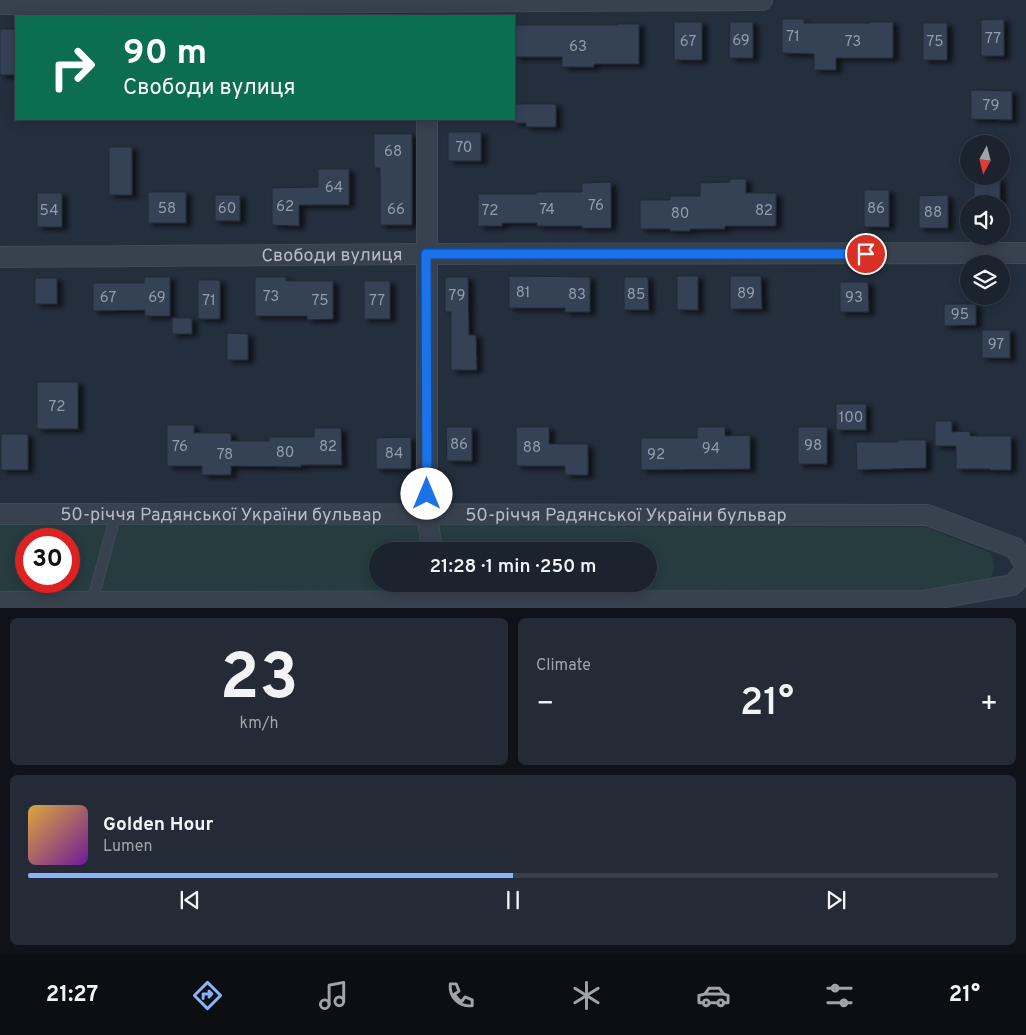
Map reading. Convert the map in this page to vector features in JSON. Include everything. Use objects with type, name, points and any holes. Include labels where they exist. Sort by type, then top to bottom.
[{"type":"street","points":[[0,4],[427,6],[762,0]]},
{"type":"street","points":[[427,120],[427,514],[431,542]]},
{"type":"street","name":"Свободи вулиця","points":[[0,257],[426,254],[1026,254]]},
{"type":"street","name":"50-річчя Радянської України бульвар","points":[[0,514],[927,515],[1015,548],[1026,566]]},
{"type":"street","points":[[0,602],[438,598],[924,601],[1012,585],[1026,570]]},
{"type":"lane","points":[[92,602],[116,514]]},
{"type":"green space","points":[[0,525],[925,527],[991,553],[995,568],[989,580],[923,596],[0,596]]},
{"type":"building","points":[[782,19],[804,19],[804,23],[893,22],[893,58],[836,58],[836,70],[814,70],[814,54],[782,53]]},
{"type":"building","points":[[1004,19],[1004,56],[981,56],[981,20]]},
{"type":"building","points":[[674,22],[702,22],[702,60],[674,60]]},
{"type":"building","points":[[730,22],[753,22],[753,58],[729,58]]},
{"type":"building","points":[[923,23],[947,23],[947,60],[923,60]]},
{"type":"building","points":[[639,24],[639,64],[594,64],[594,67],[562,67],[562,57],[515,57],[515,25]]},
{"type":"building","points":[[0,29],[15,29],[15,75],[0,75]]},
{"type":"building","points":[[971,90],[1012,91],[1012,120],[971,119]]},
{"type":"building","points":[[515,104],[556,104],[556,127],[526,127],[526,123],[514,123]]},
{"type":"building","points":[[448,132],[481,132],[481,161],[448,161]]},
{"type":"building","points":[[374,134],[412,134],[412,225],[380,225],[380,168],[374,168]]},
{"type":"building","points":[[109,147],[132,147],[132,195],[109,195]]},
{"type":"building","points":[[318,169],[349,169],[349,205],[299,205],[299,226],[272,225],[272,188],[318,187]]},
{"type":"building","points":[[730,179],[746,179],[746,193],[776,193],[776,226],[725,226],[725,229],[690,229],[690,231],[640,229],[640,200],[670,200],[670,196],[700,196],[700,183],[730,182]]},
{"type":"building","points":[[611,182],[611,228],[537,226],[537,223],[502,223],[502,226],[478,226],[478,194],[582,192],[582,183]]},
{"type":"building","points":[[974,185],[1000,185],[1000,195],[974,195]]},
{"type":"building","points":[[864,190],[889,190],[889,227],[864,227]]},
{"type":"building","points":[[148,192],[186,192],[186,223],[148,223]]},
{"type":"building","points":[[37,193],[62,193],[62,227],[37,227]]},
{"type":"building","points":[[215,195],[240,195],[240,221],[215,221]]},
{"type":"building","points":[[948,195],[948,228],[919,228],[919,196]]},
{"type":"building","points":[[509,276],[590,277],[590,312],[565,312],[565,308],[509,308]]},
{"type":"building","points":[[677,276],[698,276],[698,310],[677,310]]},
{"type":"building","points":[[730,276],[761,276],[762,309],[730,309]]},
{"type":"building","points":[[144,277],[170,277],[170,316],[145,316],[145,310],[93,311],[93,283],[144,283]]},
{"type":"building","points":[[255,277],[286,277],[286,281],[333,281],[333,319],[307,320],[307,316],[255,316]]},
{"type":"building","points":[[445,277],[468,277],[469,335],[476,335],[477,370],[451,370],[451,312],[445,312]]},
{"type":"building","points":[[624,277],[648,277],[649,310],[624,310]]},
{"type":"building","points":[[35,278],[57,278],[57,304],[35,304]]},
{"type":"building","points":[[198,280],[220,280],[220,319],[198,319]]},
{"type":"building","points":[[364,281],[390,281],[390,319],[364,319]]},
{"type":"building","points":[[840,282],[868,282],[869,312],[840,312]]},
{"type":"building","points":[[944,304],[976,305],[976,325],[944,326]]},
{"type":"building","points":[[172,318],[192,318],[192,334],[172,334]]},
{"type":"building","points":[[982,330],[1010,330],[1010,358],[982,358]]},
{"type":"building","points":[[227,333],[248,334],[248,360],[227,360]]},
{"type":"building","points":[[37,382],[78,382],[78,429],[37,429]]},
{"type":"building","points":[[836,404],[866,404],[866,430],[836,430]]},
{"type":"building","points":[[935,421],[952,421],[952,432],[970,431],[970,436],[1011,436],[1011,470],[956,469],[956,446],[935,446]]},
{"type":"building","points":[[167,425],[194,425],[194,433],[231,433],[231,441],[269,441],[269,437],[314,437],[314,428],[341,428],[342,465],[301,465],[301,467],[231,466],[231,475],[202,475],[202,466],[167,466]]},
{"type":"building","points":[[446,427],[472,427],[472,461],[447,461]]},
{"type":"building","points":[[516,427],[549,427],[549,444],[588,444],[588,475],[565,475],[565,466],[516,466]]},
{"type":"building","points":[[697,427],[725,427],[725,436],[750,435],[750,469],[641,470],[641,438],[697,438]]},
{"type":"building","points":[[798,427],[827,427],[827,464],[798,464]]},
{"type":"building","points":[[1,434],[28,434],[28,470],[1,470]]},
{"type":"building","points":[[411,437],[411,469],[376,469],[376,438]]},
{"type":"building","points":[[898,440],[926,440],[926,468],[857,470],[856,442],[898,442]]},
{"type":"route","points":[[427,494],[426,254],[866,254]]}]
